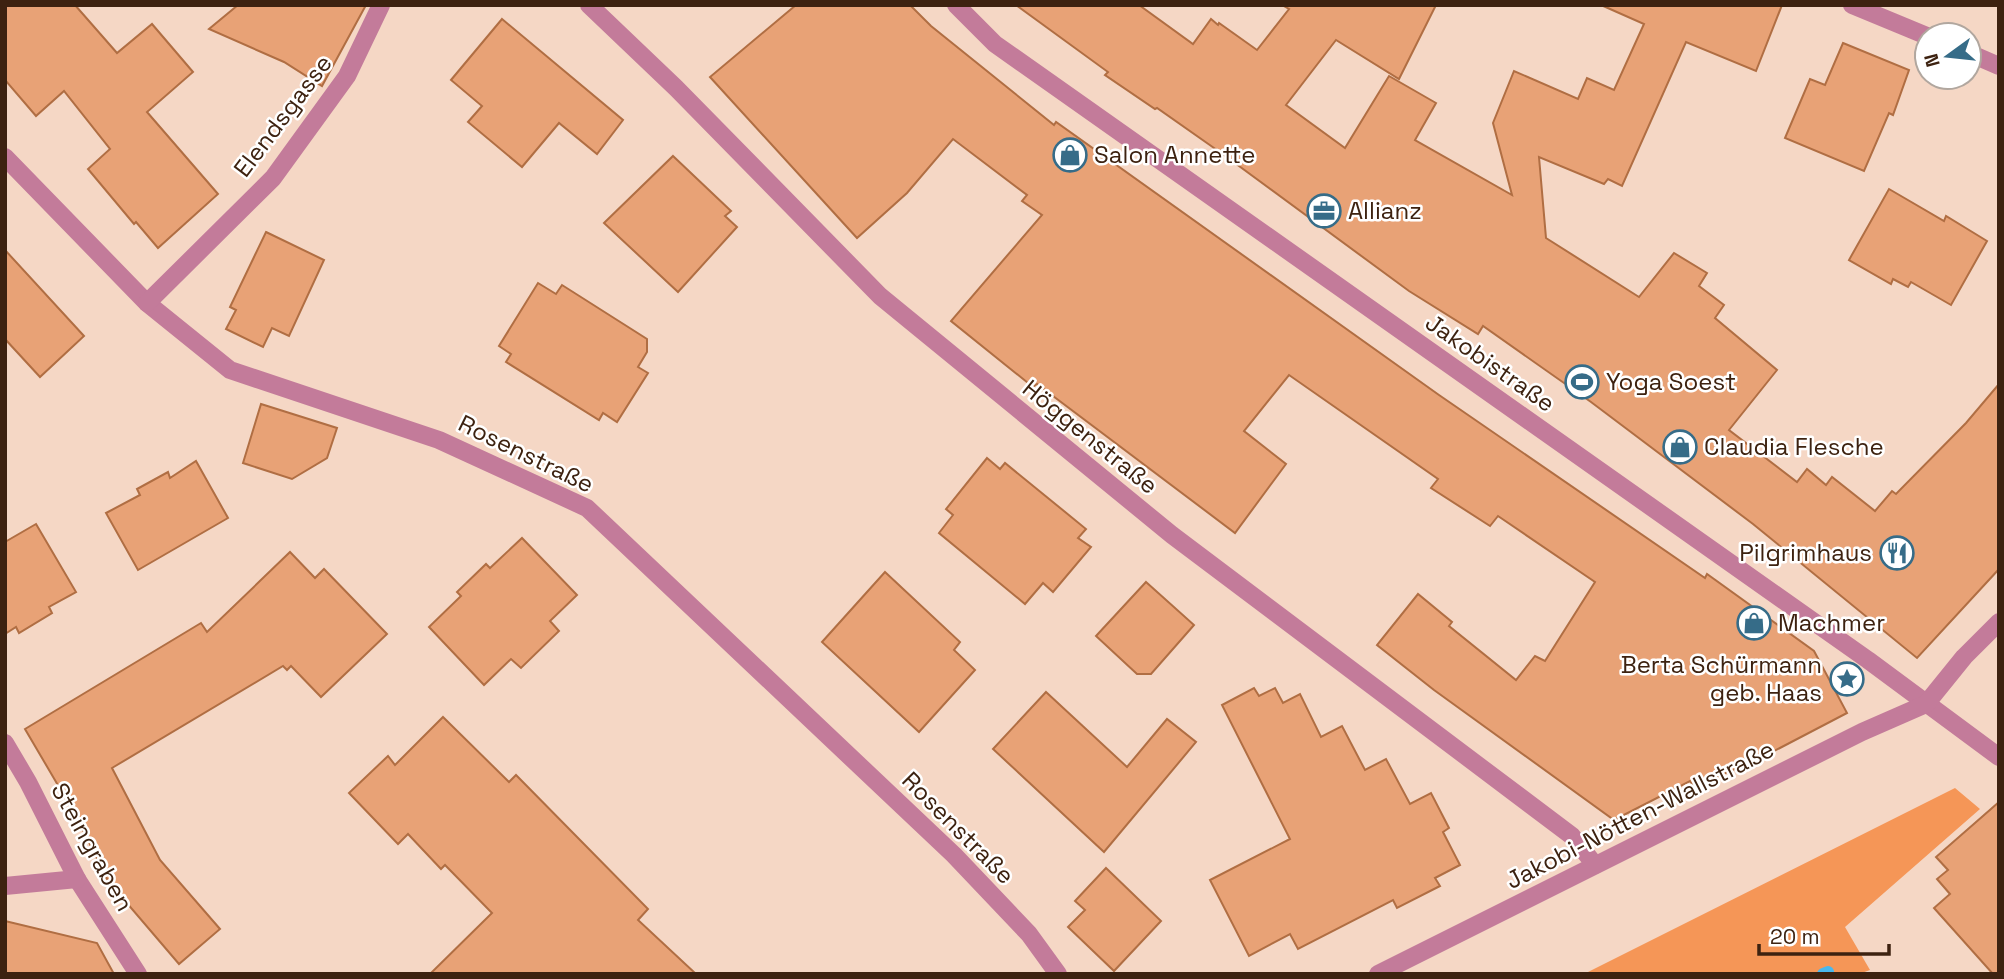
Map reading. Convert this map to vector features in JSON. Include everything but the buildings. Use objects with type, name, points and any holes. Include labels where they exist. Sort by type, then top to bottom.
[{"type":"street","name":"Elendsgasse","points":[[147,303],[273,178],[347,76],[381,5]]},
{"type":"street","name":"Höggenstraße","points":[[589,5],[686,98],[880,296],[1172,535],[1572,835],[1595,865]]},
{"type":"street","name":"Jakobistraße","points":[[956,5],[995,44],[1857,652],[1999,757]]},
{"type":"street","points":[[1852,5],[1913,30]]},
{"type":"street","name":"Rosenstraße","points":[[5,157],[147,303],[230,369],[439,440],[587,508],[954,855],[1029,934],[1058,974]]},
{"type":"street","points":[[1926,704],[1964,657],[1999,622]]},
{"type":"street","name":"Jakobi-Nötten-Wallstraße","points":[[1378,974],[1862,732],[1926,704]]},
{"type":"street","name":"Steingraben","points":[[5,743],[77,879],[138,974]]},
{"type":"street","points":[[5,886],[77,879]]},
{"type":"shaded area","points":[[1955,788],[1980,809],[1845,927],[1870,970],[1859,974],[1584,974]]},
{"type":"waterway","points":[[1823,974],[1828,972]]},
{"type":"place","name":"Salon Annette","points":[[1070,155]]},
{"type":"place","name":"Allianz","points":[[1324,211]]},
{"type":"place","name":"Yoga Soest","points":[[1582,382]]},
{"type":"place","name":"Claudia Flesche","points":[[1680,447]]},
{"type":"place","name":"Pilgrimhaus","points":[[1897,553]]},
{"type":"place","name":"Machmer","points":[[1754,623]]},
{"type":"place","name":"Berta Schürmann geb. Haas","points":[[1847,679]]}]
